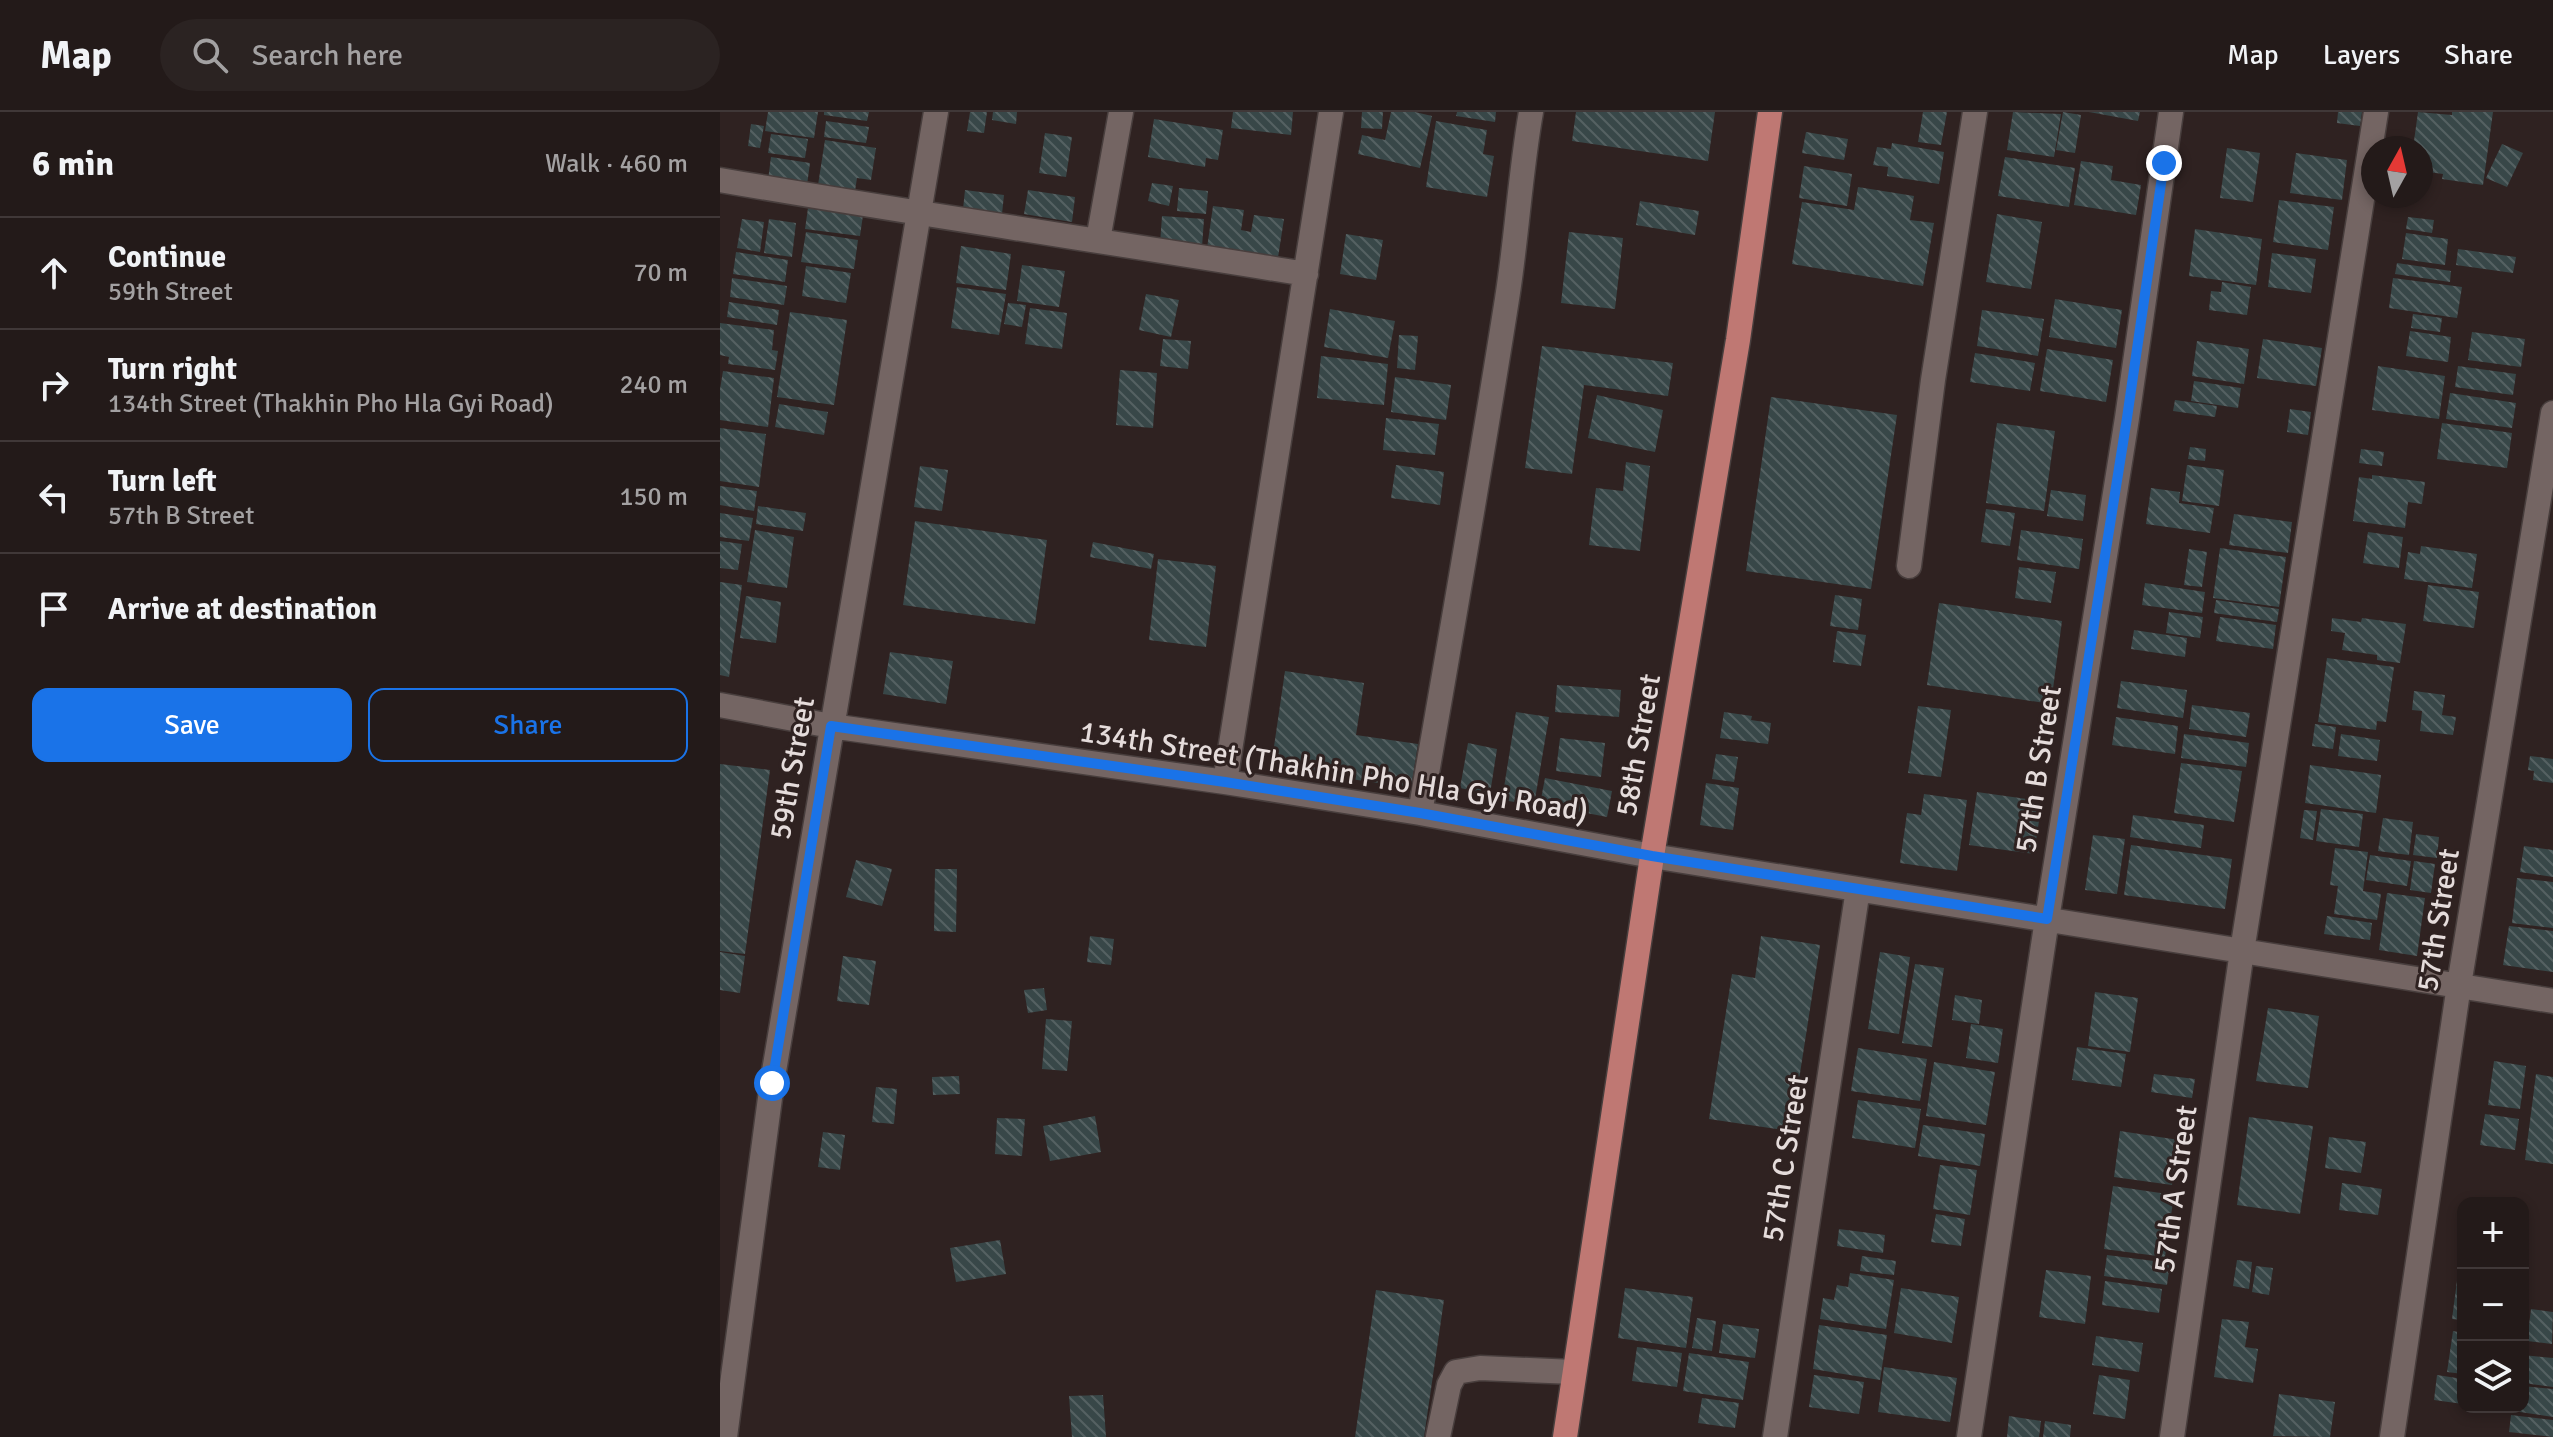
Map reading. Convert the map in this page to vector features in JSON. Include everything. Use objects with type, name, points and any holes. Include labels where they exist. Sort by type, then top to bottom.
[{"type":"main road","name":"58th Street","points":[[1565,1437],[1652,856],[1738,340],[1770,112]]},
{"type":"street","name":"59th Street","points":[[725,1437],[772,1083],[936,112]]},
{"type":"street","points":[[1098,240],[1121,112]]},
{"type":"street","points":[[1225,782],[1331,112]]},
{"type":"street","points":[[1420,813],[1489,412],[1531,112]]},
{"type":"street","points":[[1909,566],[1933,380],[1975,112]]},
{"type":"street","name":"57th B Street","points":[[1969,1437],[2127,418],[2171,112]]},
{"type":"street","name":"57th A Street","points":[[2172,1437],[2242,951],[2376,112]]},
{"type":"street","points":[[720,180],[920,215],[1306,274]]},
{"type":"street","name":"57th Street","points":[[2392,1437],[2459,985],[2553,413]]},
{"type":"street","name":"134th Street (Thakhin Pho Hla Gyi Road)","points":[[720,705],[831,726],[1420,813],[1652,856],[2553,1001]]},
{"type":"street","name":"57th C Street","points":[[1775,1437],[1858,889]]},
{"type":"street","points":[[1438,1437],[1449,1385],[1456,1372],[1480,1368],[1574,1372]]},
{"type":"building","points":[[768,112],[818,112],[814,138],[765,131]]},
{"type":"building","points":[[824,112],[869,112],[867,121],[824,115]]},
{"type":"building","points":[[970,112],[987,112],[984,133],[967,131]]},
{"type":"building","points":[[993,112],[1017,112],[1016,124],[992,120]]},
{"type":"building","points":[[1233,112],[1293,112],[1291,135],[1231,128]]},
{"type":"building","points":[[1362,112],[1383,112],[1382,129],[1361,128]]},
{"type":"building","points":[[1391,112],[1432,116],[1420,168],[1358,154],[1362,135],[1385,140]]},
{"type":"building","points":[[1457,112],[1496,112],[1495,122],[1456,116]]},
{"type":"building","points":[[1576,112],[1715,112],[1708,161],[1572,141]]},
{"type":"building","points":[[1923,112],[1947,112],[1941,145],[1918,142]]},
{"type":"building","points":[[2013,112],[2061,114],[2054,157],[2007,150]]},
{"type":"building","points":[[2063,112],[2081,115],[2075,153],[2056,150]]},
{"type":"building","points":[[2089,112],[2140,112],[2138,121]]},
{"type":"building","points":[[2338,112],[2362,112],[2360,126],[2337,123]]},
{"type":"building","points":[[2418,112],[2452,115],[2452,112],[2493,112],[2483,185],[2442,179],[2443,174],[2433,173],[2433,136],[2415,136]]},
{"type":"building","points":[[1154,119],[1223,130],[1218,160],[1206,158],[1205,167],[1148,157]]},
{"type":"building","points":[[826,121],[869,127],[866,143],[824,137]]},
{"type":"building","points":[[1436,121],[1487,130],[1483,154],[1494,156],[1487,197],[1426,187]]},
{"type":"building","points":[[751,124],[764,126],[760,148],[748,146]]},
{"type":"building","points":[[1806,132],[1848,139],[1844,160],[1802,153]]},
{"type":"building","points":[[1045,133],[1072,137],[1066,177],[1039,173]]},
{"type":"building","points":[[771,134],[808,139],[805,158],[768,153]]},
{"type":"building","points":[[825,140],[876,148],[871,180],[857,178],[855,191],[818,185]]},
{"type":"building","points":[[1892,143],[1944,152],[1939,184],[1887,176],[1888,167],[1873,165],[1877,147],[1891,149]]},
{"type":"building","points":[[2502,144],[2523,153],[2507,187],[2486,178]]},
{"type":"building","points":[[2227,148],[2260,153],[2253,202],[2220,198]]},
{"type":"building","points":[[2296,153],[2347,160],[2342,200],[2290,193]]},
{"type":"building","points":[[771,157],[810,163],[807,185],[768,180]]},
{"type":"building","points":[[2005,157],[2075,168],[2069,207],[1998,196]]},
{"type":"building","points":[[2081,161],[2113,166],[2111,180],[2141,185],[2136,215],[2074,205]]},
{"type":"building","points":[[1804,166],[1852,174],[1847,206],[1799,198]]},
{"type":"building","points":[[1152,183],[1173,186],[1169,206],[1148,201]]},
{"type":"building","points":[[1858,187],[1914,196],[1910,220],[1934,223],[1923,286],[1792,264],[1802,202],[1854,210]]},
{"type":"building","points":[[1179,188],[1208,191],[1206,214],[1177,211]]},
{"type":"building","points":[[965,190],[1004,195],[1002,214],[963,209]]},
{"type":"building","points":[[1028,190],[1075,197],[1072,222],[1024,214]]},
{"type":"building","points":[[2279,200],[2334,207],[2328,250],[2273,242]]},
{"type":"building","points":[[1640,201],[1699,211],[1695,235],[1636,225]]},
{"type":"building","points":[[1213,206],[1244,210],[1241,230],[1251,232],[1254,215],[1284,219],[1277,264],[1206,255]]},
{"type":"building","points":[[808,208],[863,215],[860,236],[805,229]]},
{"type":"building","points":[[1997,214],[2042,222],[2031,289],[1986,282]]},
{"type":"building","points":[[1162,216],[1204,219],[1202,247],[1160,244]]},
{"type":"building","points":[[2408,217],[2434,220],[2432,233],[2406,229]]},
{"type":"building","points":[[742,219],[764,222],[760,252],[737,248]]},
{"type":"building","points":[[769,219],[796,223],[792,257],[764,253]]},
{"type":"building","points":[[2195,229],[2262,239],[2256,285],[2189,276]]},
{"type":"building","points":[[806,232],[858,240],[854,269],[801,262]]},
{"type":"building","points":[[1569,232],[1623,238],[1615,309],[1561,303]]},
{"type":"building","points":[[2406,233],[2448,239],[2445,265],[2402,259]]},
{"type":"building","points":[[1346,234],[1383,240],[1376,280],[1340,274]]},
{"type":"building","points":[[961,246],[1011,254],[1006,290],[956,283]]},
{"type":"building","points":[[2458,249],[2516,257],[2513,273],[2456,265]]},
{"type":"building","points":[[736,252],[788,260],[785,282],[733,274]]},
{"type":"building","points":[[2272,253],[2316,259],[2311,293],[2268,287]]},
{"type":"building","points":[[2397,263],[2451,271],[2450,282],[2395,274]]},
{"type":"building","points":[[1022,265],[1065,271],[1059,307],[1017,301]]},
{"type":"building","points":[[806,266],[851,273],[846,303],[802,296]]},
{"type":"building","points":[[732,278],[787,286],[784,305],[730,297]]},
{"type":"building","points":[[2393,278],[2462,287],[2457,318],[2389,308]]},
{"type":"building","points":[[2222,282],[2251,287],[2247,315],[2209,310],[2211,291],[2221,292]]},
{"type":"building","points":[[957,287],[1006,294],[999,335],[951,328]]},
{"type":"building","points":[[1146,294],[1179,300],[1171,337],[1139,330]]},
{"type":"building","points":[[2055,299],[2122,310],[2116,348],[2049,337]]},
{"type":"building","points":[[729,302],[779,310],[777,325],[727,317]]},
{"type":"building","points":[[1008,303],[1026,305],[1022,327],[1004,324]]},
{"type":"building","points":[[1030,308],[1067,313],[1062,349],[1025,344]]},
{"type":"building","points":[[1330,309],[1395,321],[1388,358],[1324,347]]},
{"type":"building","points":[[1982,310],[2044,319],[2038,356],[1977,346]]},
{"type":"building","points":[[790,312],[847,320],[834,405],[777,397]]},
{"type":"building","points":[[2413,314],[2442,318],[2440,332],[2411,328]]},
{"type":"building","points":[[720,323],[774,330],[772,350],[778,351],[775,370],[728,364],[729,357],[720,355]]},
{"type":"building","points":[[2410,331],[2451,337],[2448,362],[2406,356]]},
{"type":"building","points":[[2472,332],[2525,339],[2521,367],[2468,360]]},
{"type":"building","points":[[1399,335],[1418,336],[1415,370],[1397,368]]},
{"type":"building","points":[[1163,339],[1191,341],[1188,369],[1160,366]]},
{"type":"building","points":[[2263,339],[2322,348],[2316,386],[2257,378]]},
{"type":"building","points":[[2197,341],[2249,349],[2244,384],[2192,376]]},
{"type":"building","points":[[1542,346],[1673,363],[1668,396],[1584,385],[1572,474],[1525,468]]},
{"type":"building","points":[[2047,349],[2113,360],[2106,402],[2040,391]]},
{"type":"building","points":[[1975,353],[2035,363],[2030,391],[1970,382]]},
{"type":"building","points":[[1321,356],[1388,364],[1384,405],[1317,398]]},
{"type":"building","points":[[2378,366],[2445,376],[2439,419],[2372,410]]},
{"type":"building","points":[[2458,366],[2516,374],[2513,395],[2455,387]]},
{"type":"building","points":[[1120,370],[1157,373],[1153,428],[1116,425]]},
{"type":"building","points":[[723,371],[774,378],[768,427],[720,420]]},
{"type":"building","points":[[1395,377],[1451,385],[1446,420],[1391,412]]},
{"type":"building","points":[[2194,381],[2241,388],[2238,408],[2191,401]]},
{"type":"building","points":[[2450,393],[2516,403],[2512,428],[2446,419]]},
{"type":"building","points":[[1597,395],[1663,410],[1655,452],[1588,438]]},
{"type":"building","points":[[1771,397],[1897,415],[1871,589],[1746,571]]},
{"type":"building","points":[[2175,400],[2217,406],[2215,417],[2173,411]]},
{"type":"building","points":[[779,404],[828,412],[824,435],[775,427]]},
{"type":"building","points":[[2290,409],[2311,412],[2308,435],[2287,432]]},
{"type":"building","points":[[1386,418],[1439,424],[1435,455],[1383,450]]},
{"type":"building","points":[[1997,423],[2055,431],[2044,511],[1986,503]]},
{"type":"building","points":[[2442,423],[2512,433],[2507,468],[2437,459]]},
{"type":"building","points":[[720,428],[766,434],[759,487],[720,481]]},
{"type":"building","points":[[2190,447],[2206,449],[2205,461],[2188,459]]},
{"type":"building","points":[[2361,449],[2384,452],[2382,466],[2359,463]]},
{"type":"building","points":[[1626,462],[1650,466],[1640,551],[1589,545],[1596,488],[1623,491]]},
{"type":"building","points":[[1396,465],[1444,472],[1440,505],[1391,498]]},
{"type":"building","points":[[2187,465],[2224,470],[2219,506],[2182,501]]},
{"type":"building","points":[[920,466],[948,470],[942,511],[914,507]]},
{"type":"building","points":[[2372,475],[2425,482],[2422,504],[2408,502],[2405,528],[2353,521],[2359,477],[2372,479]]},
{"type":"building","points":[[720,486],[757,491],[754,511],[720,505]]},
{"type":"building","points":[[2151,488],[2180,492],[2179,503],[2214,508],[2210,533],[2146,524]]},
{"type":"building","points":[[2051,490],[2086,495],[2083,521],[2047,516]]},
{"type":"building","points":[[758,506],[806,513],[803,531],[756,524]]},
{"type":"building","points":[[1986,509],[2015,513],[2010,546],[1981,542]]},
{"type":"building","points":[[720,513],[753,518],[749,541],[720,537]]},
{"type":"building","points":[[2234,514],[2292,522],[2288,553],[2229,545]]},
{"type":"building","points":[[915,521],[1047,540],[1035,624],[903,605]]},
{"type":"building","points":[[755,530],[794,537],[787,588],[747,582]]},
{"type":"building","points":[[2021,530],[2083,539],[2079,569],[2017,560]]},
{"type":"building","points":[[2368,532],[2403,537],[2399,568],[2363,563]]},
{"type":"building","points":[[720,541],[742,544],[738,570],[720,568]]},
{"type":"building","points":[[1093,542],[1154,554],[1151,569],[1090,557]]},
{"type":"building","points":[[2421,546],[2477,554],[2472,588],[2404,579],[2408,552],[2420,554]]},
{"type":"building","points":[[2220,548],[2286,557],[2279,607],[2213,598]]},
{"type":"building","points":[[2189,549],[2207,552],[2202,587],[2184,585]]},
{"type":"building","points":[[1158,559],[1216,566],[1206,647],[1149,640]]},
{"type":"building","points":[[2019,567],[2056,572],[2051,603],[2015,598]]},
{"type":"building","points":[[720,582],[742,585],[729,677],[720,675]]},
{"type":"building","points":[[2145,583],[2205,592],[2202,613],[2142,605]]},
{"type":"building","points":[[2428,585],[2479,592],[2474,628],[2423,621]]},
{"type":"building","points":[[1835,595],[1862,599],[1858,630],[1830,626]]},
{"type":"building","points":[[746,596],[781,602],[776,643],[740,638]]},
{"type":"building","points":[[2216,600],[2279,609],[2277,622],[2214,613]]},
{"type":"building","points":[[1939,603],[2062,621],[2051,704],[1927,685]]},
{"type":"building","points":[[2169,612],[2203,617],[2200,638],[2166,633]]},
{"type":"building","points":[[2220,617],[2276,625],[2273,649],[2216,641]]},
{"type":"building","points":[[2332,618],[2361,622],[2362,618],[2406,624],[2400,663],[2377,660],[2377,655],[2342,650],[2345,633],[2331,631]]},
{"type":"building","points":[[2134,630],[2187,638],[2185,657],[2131,649]]},
{"type":"building","points":[[1837,631],[1866,635],[1861,666],[1833,662]]},
{"type":"building","points":[[890,652],[953,661],[946,704],[883,694]]},
{"type":"building","points":[[2327,658],[2394,667],[2386,722],[2377,721],[2376,730],[2318,722]]},
{"type":"building","points":[[1285,671],[1364,683],[1356,735],[1418,744],[1411,788],[1271,767]]},
{"type":"building","points":[[2121,681],[2187,690],[2183,718],[2117,708]]},
{"type":"building","points":[[1557,685],[1621,690],[1619,717],[1555,712]]},
{"type":"building","points":[[2414,691],[2445,695],[2442,715],[2456,717],[2453,735],[2420,731],[2422,711],[2412,710]]},
{"type":"building","points":[[2192,705],[2250,713],[2246,737],[2189,729]]},
{"type":"building","points":[[1918,706],[1951,710],[1941,777],[1908,773]]},
{"type":"building","points":[[1516,712],[1549,717],[1534,805],[1502,800]]},
{"type":"building","points":[[1724,712],[1752,716],[1751,720],[1771,723],[1768,744],[1720,738]]},
{"type":"building","points":[[2116,717],[2178,726],[2175,754],[2112,745]]},
{"type":"building","points":[[2315,724],[2336,727],[2333,749],[2312,746]]},
{"type":"building","points":[[2184,734],[2249,743],[2246,767],[2181,758]]},
{"type":"building","points":[[2341,734],[2380,740],[2377,761],[2338,756]]},
{"type":"building","points":[[1560,738],[1605,743],[1601,777],[1556,771]]},
{"type":"building","points":[[1468,743],[1497,749],[1490,794],[1460,788]]},
{"type":"building","points":[[1716,754],[1738,757],[1734,782],[1712,779]]},
{"type":"building","points":[[2530,756],[2553,759],[2553,783],[2533,780],[2534,771],[2528,770]]},
{"type":"building","points":[[2181,763],[2242,771],[2234,822],[2174,813]]},
{"type":"building","points":[[720,764],[770,770],[745,954],[720,951]]},
{"type":"building","points":[[2310,765],[2381,775],[2376,813],[2305,803]]},
{"type":"building","points":[[1545,778],[1612,791],[1607,817],[1540,804]]},
{"type":"building","points":[[1706,783],[1739,788],[1733,830],[1700,825]]},
{"type":"building","points":[[1977,792],[2042,801],[2034,854],[1969,845]]},
{"type":"building","points":[[1924,794],[1967,800],[1957,871],[1900,863],[1907,813],[1921,815]]},
{"type":"building","points":[[2321,809],[2363,814],[2359,847],[2316,841]]},
{"type":"building","points":[[2304,810],[2317,811],[2313,840],[2300,838]]},
{"type":"building","points":[[2133,815],[2204,825],[2201,848],[2130,837]]},
{"type":"building","points":[[2383,818],[2413,822],[2409,855],[2378,851]]},
{"type":"building","points":[[2416,834],[2439,837],[2437,858],[2413,855]]},
{"type":"building","points":[[2093,835],[2125,839],[2117,894],[2085,890]]},
{"type":"building","points":[[2131,845],[2232,859],[2225,909],[2124,895]]},
{"type":"building","points":[[2524,846],[2553,850],[2553,877],[2520,872]]},
{"type":"building","points":[[2335,848],[2368,852],[2363,891],[2381,894],[2377,920],[2334,914],[2338,886],[2330,885]]},
{"type":"building","points":[[2370,855],[2411,861],[2407,886],[2366,880]]},
{"type":"building","points":[[856,860],[892,869],[882,906],[846,897]]},
{"type":"building","points":[[2414,861],[2435,864],[2431,893],[2410,890]]},
{"type":"building","points":[[935,869],[957,869],[956,932],[934,931]]},
{"type":"building","points":[[2517,878],[2553,882],[2553,928],[2512,923]]},
{"type":"building","points":[[2387,893],[2425,898],[2417,956],[2379,950]]},
{"type":"building","points":[[2327,916],[2372,923],[2370,940],[2324,934]]},
{"type":"building","points":[[2509,926],[2553,931],[2553,972],[2503,965]]},
{"type":"building","points":[[1090,936],[1114,939],[1111,965],[1087,962]]},
{"type":"building","points":[[1761,936],[1820,945],[1791,1131],[1709,1119],[1732,974],[1755,978]]},
{"type":"building","points":[[720,952],[745,956],[740,993],[720,990]]},
{"type":"building","points":[[1880,952],[1910,957],[1899,1034],[1868,1029]]},
{"type":"building","points":[[843,956],[876,961],[869,1005],[837,1001]]},
{"type":"building","points":[[1915,964],[1944,968],[1932,1047],[1902,1043]]},
{"type":"building","points":[[1044,988],[1047,1010],[1028,1013],[1024,990]]},
{"type":"building","points":[[2095,992],[2138,998],[2130,1052],[2088,1046]]},
{"type":"building","points":[[1955,995],[1982,1000],[1979,1024],[1952,1020]]},
{"type":"building","points":[[2268,1008],[2319,1016],[2308,1088],[2256,1081]]},
{"type":"building","points":[[1046,1019],[1072,1021],[1067,1071],[1042,1069]]},
{"type":"building","points":[[1971,1024],[2003,1029],[1998,1063],[1966,1058]]},
{"type":"building","points":[[2077,1047],[2126,1054],[2121,1087],[2072,1080]]},
{"type":"building","points":[[1858,1048],[1927,1059],[1920,1101],[1851,1091]]},
{"type":"building","points":[[2494,1061],[2526,1066],[2520,1109],[2488,1105]]},
{"type":"building","points":[[1934,1062],[1995,1072],[1986,1125],[1926,1116]]},
{"type":"building","points":[[2154,1074],[2195,1079],[2192,1098],[2151,1092]]},
{"type":"building","points":[[2536,1074],[2553,1077],[2553,1164],[2525,1160]]},
{"type":"building","points":[[959,1076],[960,1094],[933,1095],[932,1077]]},
{"type":"building","points":[[876,1087],[897,1089],[894,1124],[872,1122]]},
{"type":"building","points":[[1858,1100],[1921,1109],[1915,1148],[1852,1138]]},
{"type":"building","points":[[2485,1114],[2519,1119],[2515,1150],[2480,1145]]},
{"type":"building","points":[[1095,1116],[1101,1152],[1050,1161],[1043,1126]]},
{"type":"building","points":[[2249,1117],[2313,1126],[2300,1214],[2237,1205]]},
{"type":"building","points":[[997,1118],[1025,1119],[1022,1156],[995,1154]]},
{"type":"building","points":[[1923,1125],[1985,1134],[1980,1166],[1918,1156]]},
{"type":"building","points":[[2120,1131],[2179,1140],[2172,1185],[2114,1177]]},
{"type":"building","points":[[823,1132],[845,1135],[840,1170],[818,1167]]},
{"type":"building","points":[[2329,1137],[2366,1142],[2361,1173],[2325,1168]]},
{"type":"building","points":[[1940,1165],[1977,1170],[1970,1215],[1933,1209]]},
{"type":"building","points":[[2342,1183],[2382,1189],[2378,1215],[2339,1210]]},
{"type":"building","points":[[2113,1186],[2174,1195],[2165,1257],[2104,1249]]},
{"type":"building","points":[[1936,1214],[1965,1219],[1961,1246],[1931,1242]]},
{"type":"building","points":[[1839,1229],[1885,1235],[1883,1253],[1837,1246]]},
{"type":"building","points":[[1000,1240],[1006,1274],[956,1282],[950,1248]]},
{"type":"building","points":[[2107,1255],[2170,1263],[2167,1285],[2104,1276]]},
{"type":"building","points":[[1862,1256],[1896,1261],[1894,1275],[1860,1271]]},
{"type":"building","points":[[2237,1260],[2252,1262],[2249,1289],[2233,1286]]},
{"type":"building","points":[[2256,1266],[2273,1268],[2269,1295],[2252,1292]]},
{"type":"building","points":[[2046,1270],[2091,1276],[2085,1324],[2039,1317]]},
{"type":"building","points":[[1850,1273],[1894,1280],[1886,1329],[1820,1319],[1823,1298],[1834,1300],[1837,1285],[1848,1287]]},
{"type":"building","points":[[2105,1281],[2162,1289],[2159,1313],[2102,1305]]},
{"type":"building","points":[[2457,1281],[2457,1319],[2452,1319]]},
{"type":"building","points":[[1625,1288],[1693,1297],[1686,1348],[1618,1338]]},
{"type":"building","points":[[1901,1288],[1959,1297],[1952,1343],[1894,1333]]},
{"type":"building","points":[[1376,1290],[1444,1300],[1424,1437],[1355,1437]]},
{"type":"building","points":[[2531,1309],[2553,1312],[2552,1344],[2529,1341]]},
{"type":"building","points":[[1697,1318],[1716,1321],[1712,1351],[1692,1348]]},
{"type":"building","points":[[2222,1319],[2249,1322],[2245,1347],[2258,1349],[2253,1383],[2214,1377]]},
{"type":"building","points":[[1723,1324],[1759,1329],[1755,1358],[1719,1353]]},
{"type":"building","points":[[1819,1325],[1887,1335],[1880,1380],[1813,1369]]},
{"type":"building","points":[[2453,1331],[2457,1332],[2457,1373],[2447,1372]]},
{"type":"building","points":[[2096,1336],[2143,1343],[2139,1372],[2092,1365]]},
{"type":"building","points":[[1637,1347],[1682,1353],[1677,1387],[1632,1381]]},
{"type":"building","points":[[1689,1353],[1749,1362],[1743,1400],[1683,1391]]},
{"type":"building","points":[[2529,1356],[2553,1358],[2553,1387],[2529,1384]]},
{"type":"building","points":[[1884,1367],[1957,1378],[1950,1422],[1878,1412]]},
{"type":"building","points":[[1814,1375],[1864,1382],[1859,1414],[1809,1407]]},
{"type":"building","points":[[2099,1375],[2130,1380],[2125,1419],[2093,1414]]},
{"type":"building","points":[[2437,1375],[2457,1378],[2457,1403],[2434,1400]]},
{"type":"building","points":[[2529,1387],[2553,1389],[2553,1417],[2526,1413],[2529,1413]]},
{"type":"building","points":[[2279,1394],[2335,1402],[2330,1437],[2273,1436]]},
{"type":"building","points":[[1103,1395],[1106,1437],[1072,1437],[1069,1396]]},
{"type":"building","points":[[1702,1398],[1739,1403],[1735,1428],[1698,1423]]},
{"type":"building","points":[[2511,1415],[2553,1420],[2553,1437],[2509,1432]]},
{"type":"building","points":[[2009,1416],[2041,1421],[2039,1437],[2007,1437]]},
{"type":"building","points":[[2045,1421],[2071,1425],[2070,1437],[2043,1437]]},
{"type":"route","points":[[772,1083],[831,726],[1225,782],[1420,813],[1652,856],[2047,919],[2127,418],[2164,163]]}]
